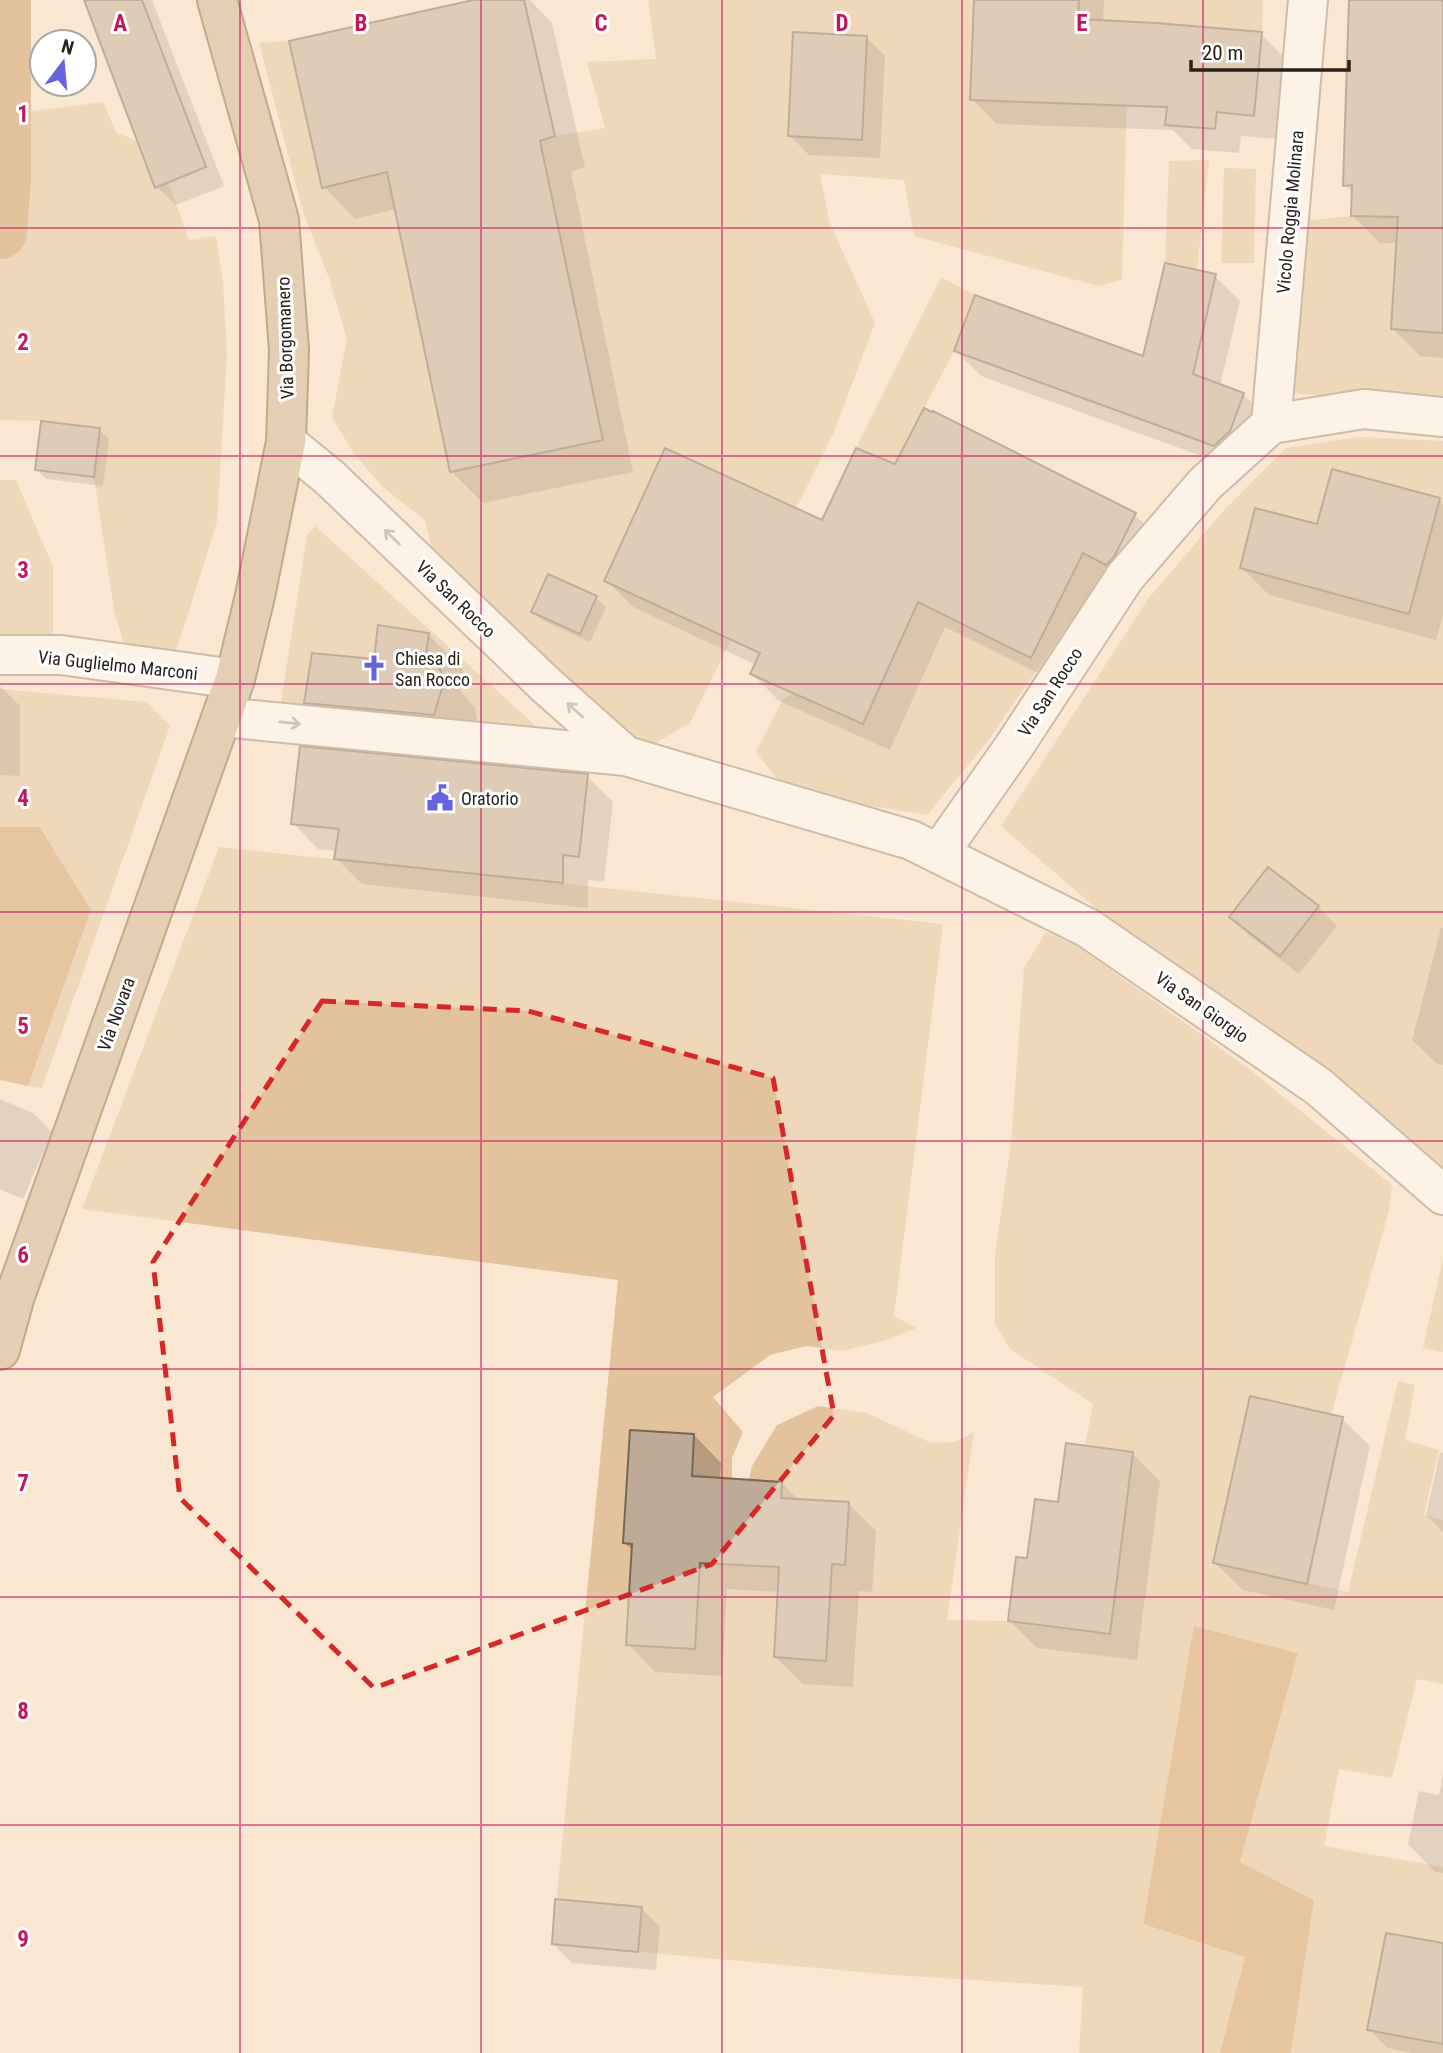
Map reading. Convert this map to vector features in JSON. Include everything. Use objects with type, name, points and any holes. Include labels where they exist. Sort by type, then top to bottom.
[{"type":"main road","name":"Via Borgomanero","points":[[217,0],[279,220],[289,350],[286,442],[255,596],[235,678]]},
{"type":"main road","name":"Via Novara","points":[[0,1350],[15,1296],[235,678]]},
{"type":"street","name":"Vicolo Roggia Molinara","points":[[1271,424],[1308,0]]},
{"type":"street","points":[[1271,424],[1364,409],[1443,417]]},
{"type":"street","name":"Via San Rocco","points":[[222,717],[625,756],[911,839],[939,853],[1013,748],[1125,577],[1205,484],[1271,424]]},
{"type":"street","name":"Via San Rocco","points":[[286,442],[329,477],[625,756]]},
{"type":"street","name":"Via Guglielmo Marconi","points":[[0,655],[61,655],[235,678]]},
{"type":"street","name":"Via San Giorgio","points":[[939,853],[1088,928],[1319,1087],[1443,1195]]},
{"type":"highlighted area","points":[[322,1001],[528,1011],[773,1078],[834,1415],[712,1564],[374,1688],[180,1498],[153,1262]]},
{"type":"shaded area","points":[[648,0],[1263,0],[1262,32],[1129,22],[1122,280],[1098,286],[914,236],[904,180],[820,174],[829,221],[875,323],[834,432],[690,723],[647,748],[598,712],[433,554],[425,520],[384,488],[354,454],[332,417],[347,339],[329,278],[303,212],[259,43],[289,41],[322,188],[387,172],[450,472],[602,440],[540,141],[605,128],[587,62],[656,59]]},
{"type":"shaded area","points":[[28,16],[26,112],[103,102],[116,132],[138,142],[168,182],[189,240],[216,236],[223,282],[227,354],[217,522],[176,652],[125,648],[114,610],[94,477],[100,428],[41,421],[0,420],[0,20]]},
{"type":"shaded area","points":[[1209,160],[1197,270],[1165,263],[1169,161]]},
{"type":"shaded area","points":[[1224,168],[1256,169],[1254,263],[1221,263]]},
{"type":"shaded area","points":[[1443,189],[1443,405],[1290,393],[1302,216],[1314,220],[1351,216],[1399,217]]},
{"type":"shaded area","points":[[941,277],[975,295],[954,351],[895,464],[856,448]]},
{"type":"shaded area","points":[[1359,437],[1443,441],[1443,1173],[1318,1070],[1099,911],[1001,826],[1148,599],[1225,509],[1286,448]]},
{"type":"shaded area","points":[[0,480],[16,480],[53,567],[53,645],[0,643]]},
{"type":"shaded area","points":[[1019,521],[1109,566],[988,741],[927,815],[787,792],[756,752],[783,699],[793,693],[863,724],[918,602],[1031,657],[1069,581],[1004,548]]},
{"type":"shaded area","points":[[315,526],[537,727],[281,702],[307,535]]},
{"type":"shaded area","points":[[0,689],[146,702],[170,726],[42,1088],[28,1086],[91,910],[40,827],[0,827]]},
{"type":"shaded area","points":[[0,827],[40,827],[91,910],[28,1086],[0,1080]]},
{"type":"shaded area","points":[[219,847],[943,924],[894,1316],[916,1328],[887,1340],[843,1351],[806,1346],[770,1355],[713,1397],[743,1432],[732,1458],[732,1478],[749,1479],[752,1466],[777,1425],[818,1406],[867,1413],[931,1443],[955,1442],[974,1432],[947,1620],[1007,1621],[1016,1557],[1028,1558],[1035,1499],[1058,1501],[1065,1444],[1085,1445],[1093,1404],[1010,1349],[995,1324],[995,1255],[1011,1142],[1024,968],[1046,932],[1076,945],[1248,1068],[1392,1185],[1389,1211],[1331,1415],[1213,1563],[1348,1592],[1398,1381],[1415,1385],[1405,1440],[1439,1450],[1424,1515],[1443,1520],[1443,1684],[1417,1679],[1392,1778],[1339,1769],[1324,1846],[1443,1867],[1443,2053],[1291,2053],[1314,1900],[1240,1862],[1298,1653],[1195,1626],[1143,1924],[1246,1957],[1220,2053],[1079,2053],[1083,1987],[894,1975],[552,1944],[618,1280],[82,1209]]},
{"type":"shaded area","points":[[1443,1258],[1443,1352],[1423,1348]]},
{"type":"shaded area","points":[[1194,1626],[1298,1653],[1240,1862],[1314,1900],[1291,2053],[1220,2053],[1245,1957],[1143,1924]]},
{"type":"building","points":[[84,0],[142,0],[206,167],[155,188],[98,37],[98,28],[95,28]]},
{"type":"building","points":[[473,0],[524,0],[555,136],[540,141],[603,440],[450,472],[387,172],[322,188],[289,41]]},
{"type":"building","points":[[974,0],[1079,0],[1078,19],[1262,32],[1254,116],[1217,112],[1215,129],[1165,125],[1167,107],[970,100]]},
{"type":"building","points":[[1349,0],[1443,0],[1443,333],[1391,329],[1398,217],[1351,216],[1352,185],[1343,186]]},
{"type":"building","points":[[793,32],[867,36],[862,140],[788,136]]},
{"type":"building","points":[[1165,263],[1216,274],[1193,374],[1244,393],[1230,431],[1214,446],[954,351],[975,295],[1143,356]]},
{"type":"building","points":[[924,408],[1136,513],[1114,557],[1106,565],[1083,553],[1031,658],[918,602],[863,724],[750,674],[760,653],[604,581],[665,448],[822,520],[856,448],[895,464]]},
{"type":"building","points":[[41,421],[100,428],[94,477],[35,470]]},
{"type":"building","points":[[1332,469],[1440,498],[1409,614],[1240,568],[1255,508],[1317,524]]},
{"type":"building","points":[[548,574],[597,596],[580,634],[531,612]]},
{"type":"building","name":"Chiesa di San Rocco","points":[[378,625],[429,633],[426,654],[441,671],[443,685],[434,715],[304,703],[312,653],[374,659]]},
{"type":"building","name":"Oratorio","points":[[300,746],[588,774],[579,857],[563,855],[563,883],[334,859],[339,829],[291,824]]},
{"type":"building","points":[[1268,867],[1319,906],[1280,956],[1229,917]]},
{"type":"building","points":[[1250,1396],[1343,1417],[1307,1584],[1213,1563]]},
{"type":"building","points":[[630,1430],[694,1434],[692,1476],[782,1482],[781,1498],[849,1502],[845,1565],[832,1564],[826,1661],[774,1657],[779,1567],[700,1563],[695,1649],[626,1645],[632,1544],[623,1543]]},
{"type":"building","points":[[1066,1443],[1133,1452],[1110,1634],[1008,1621],[1016,1557],[1027,1558],[1035,1499],[1058,1502]]},
{"type":"building","points":[[555,1899],[642,1907],[638,1952],[552,1944]]},
{"type":"building","points":[[1386,1933],[1443,1943],[1443,2044],[1367,2030]]},
{"type":"waterway","points":[[0,232],[4,178],[4,0]]},
{"type":"place","name":"Chiesa di San Rocco","points":[[374,668]]},
{"type":"place","name":"Oratorio","points":[[440,798]]}]
